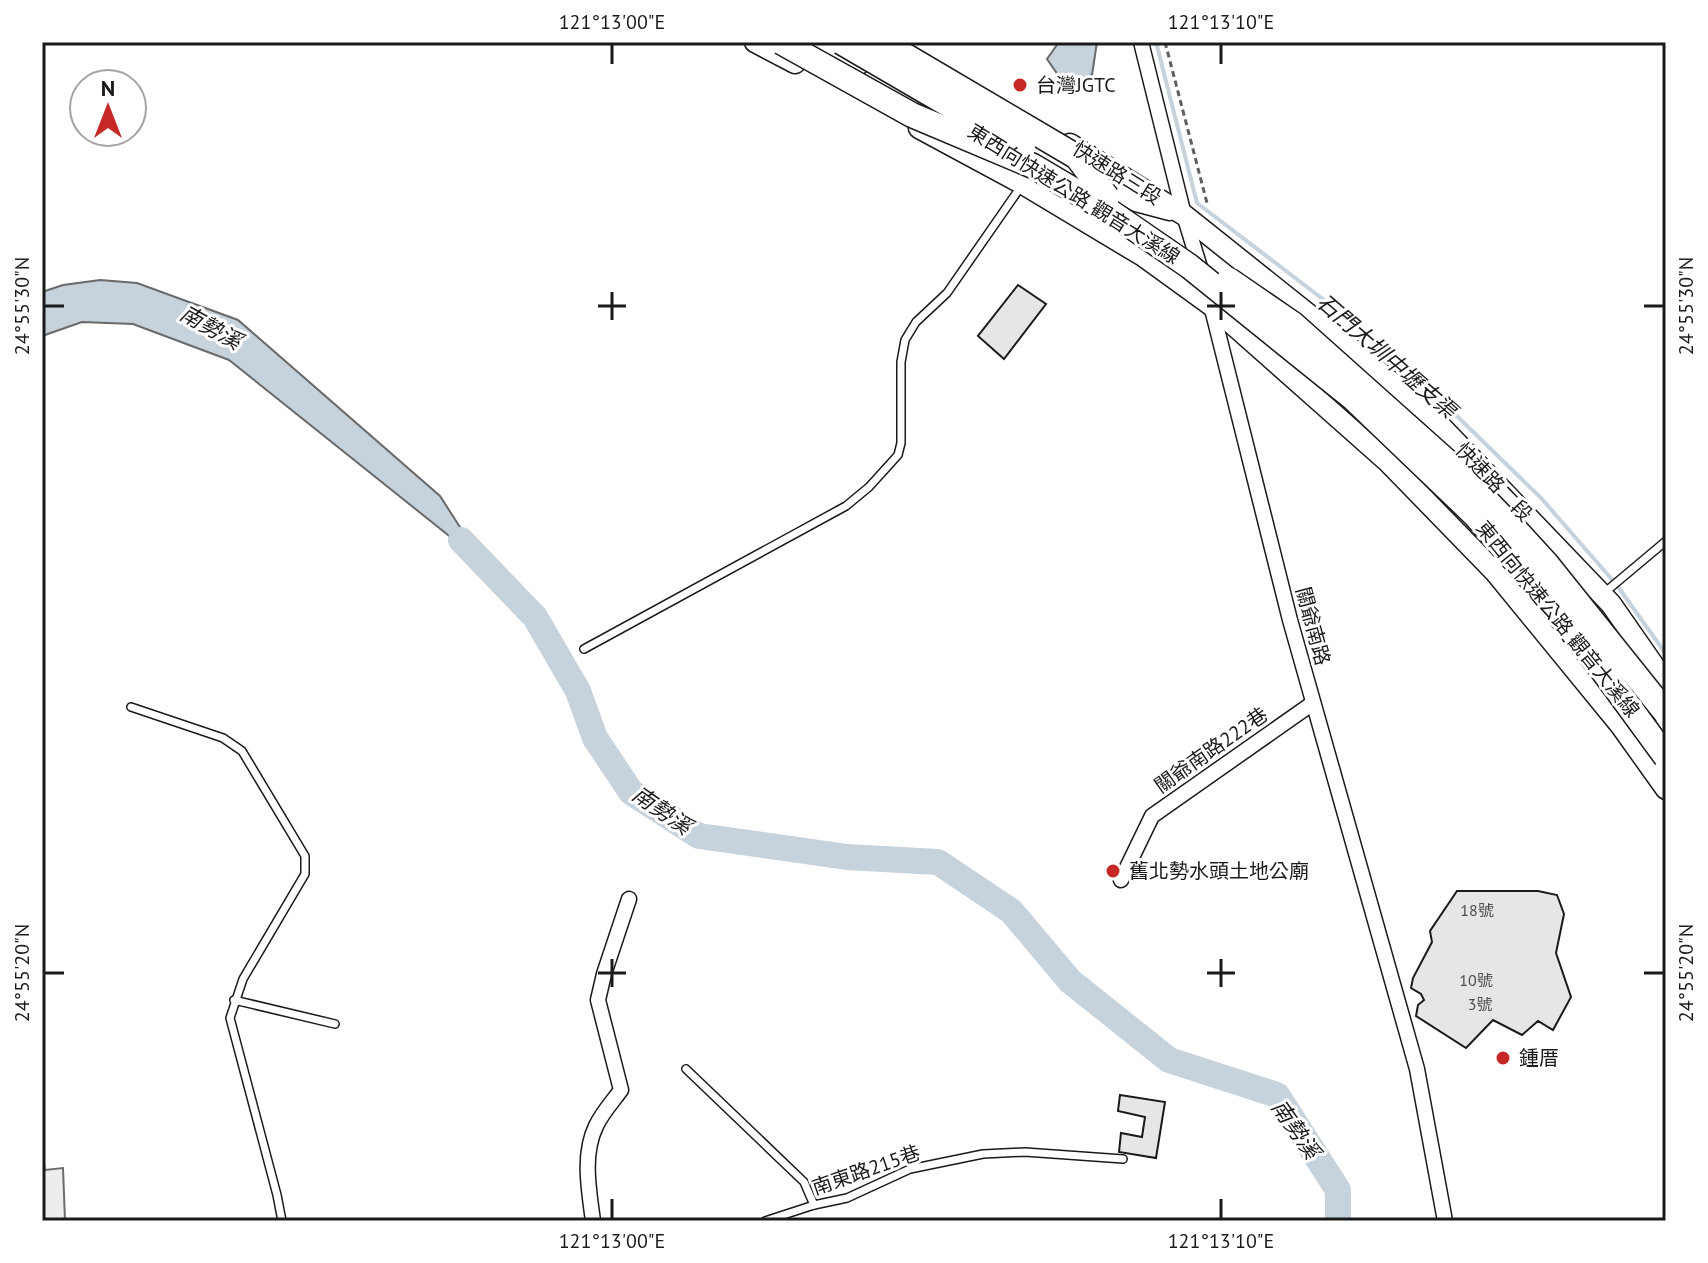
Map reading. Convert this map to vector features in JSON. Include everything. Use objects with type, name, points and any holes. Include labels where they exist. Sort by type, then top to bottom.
[{"type":"highway","points":[[781,42],[912,115],[1039,162]]},
{"type":"highway","name":"東西向快速公路 觀音大溪線","points":[[821,42],[1039,162],[1189,266],[1365,410],[1475,515],[1534,582],[1666,757]]},
{"type":"highway","name":"東西向快速公路 觀音大溪線","points":[[841,42],[1107,197],[1293,324],[1480,491],[1546,563],[1666,713]]},
{"type":"highway","points":[[882,42],[1077,157],[1107,197]]},
{"type":"main road","name":"快速路三段","points":[[755,42],[1039,162],[1184,215]]},
{"type":"main road","name":"快速路三段","points":[[902,42],[1039,162],[1066,210],[1143,256],[1212,306]]},
{"type":"main road","name":"快速路二段","points":[[1184,215],[1430,415],[1602,595],[1666,683]]},
{"type":"main road","points":[[1212,306],[1388,462],[1495,572],[1621,726],[1666,789]]},
{"type":"street","name":"快速路三段","points":[[799,42],[1039,162]]},
{"type":"street","name":"快速路三段","points":[[864,42],[1039,162]]},
{"type":"street","name":"關爺南路","points":[[1141,42],[1184,215],[1212,306],[1286,605],[1417,1069],[1445,1221]]},
{"type":"street","name":"關爺南路222巷","points":[[1121,880],[1152,816],[1313,703]]},
{"type":"street","points":[[593,1221],[588,1187],[588,1147],[597,1125],[621,1090],[598,1000],[629,899]]},
{"type":"lane","points":[[584,649],[846,506],[869,487],[898,455],[901,443],[901,362],[905,340],[916,322],[947,293],[1039,162]]},
{"type":"lane","points":[[1602,595],[1666,541]]},
{"type":"lane","points":[[131,707],[223,738],[242,751],[305,856],[305,874],[243,979],[230,1018],[282,1221]]},
{"type":"lane","points":[[234,1000],[335,1024]]},
{"type":"lane","points":[[686,1069],[804,1182],[814,1205]]},
{"type":"lane","name":"南東路215巷","points":[[765,1221],[847,1198],[910,1169],[983,1154],[1025,1152],[1123,1159]]},
{"type":"path","points":[[1165,42],[1207,203]]},
{"type":"shaded area","points":[[42,1153],[45,1170],[63,1168],[65,1221],[42,1221]]},
{"type":"water","points":[[1059,42],[1097,42],[1092,75],[1065,85],[1047,59]]},
{"type":"water","points":[[100,280],[137,283],[238,320],[440,496],[483,563],[229,360],[133,324],[82,322],[42,336],[42,292],[63,285]]},
{"type":"building","points":[[1018,285],[1046,304],[1004,359],[978,336]]},
{"type":"building","name":"鍾厝","points":[[1457,891],[1538,891],[1557,895],[1564,914],[1556,953],[1571,997],[1553,1030],[1538,1021],[1522,1035],[1493,1020],[1466,1048],[1416,1016],[1418,1005],[1424,1000],[1411,988],[1413,978],[1432,942],[1430,931]]},
{"type":"building","points":[[1120,1095],[1165,1102],[1156,1158],[1119,1152],[1121,1133],[1142,1137],[1145,1117],[1118,1111]]},
{"type":"waterway","name":"石門大圳中壢支渠","points":[[1156,42],[1197,203],[1345,316],[1423,383],[1541,498],[1616,584],[1666,654]]},
{"type":"waterway","name":"南勢溪","points":[[461,540],[535,617],[578,691],[595,738],[631,792],[699,836],[847,857],[938,862],[1011,911],[1070,981],[1169,1060],[1277,1095],[1338,1190],[1338,1221]]},
{"type":"place","name":"台灣JGTC","points":[[1020,85]]},
{"type":"place","name":"舊北勢水頭土地公廟","points":[[1113,871]]},
{"type":"place","name":"鍾厝","points":[[1503,1058]]}]
